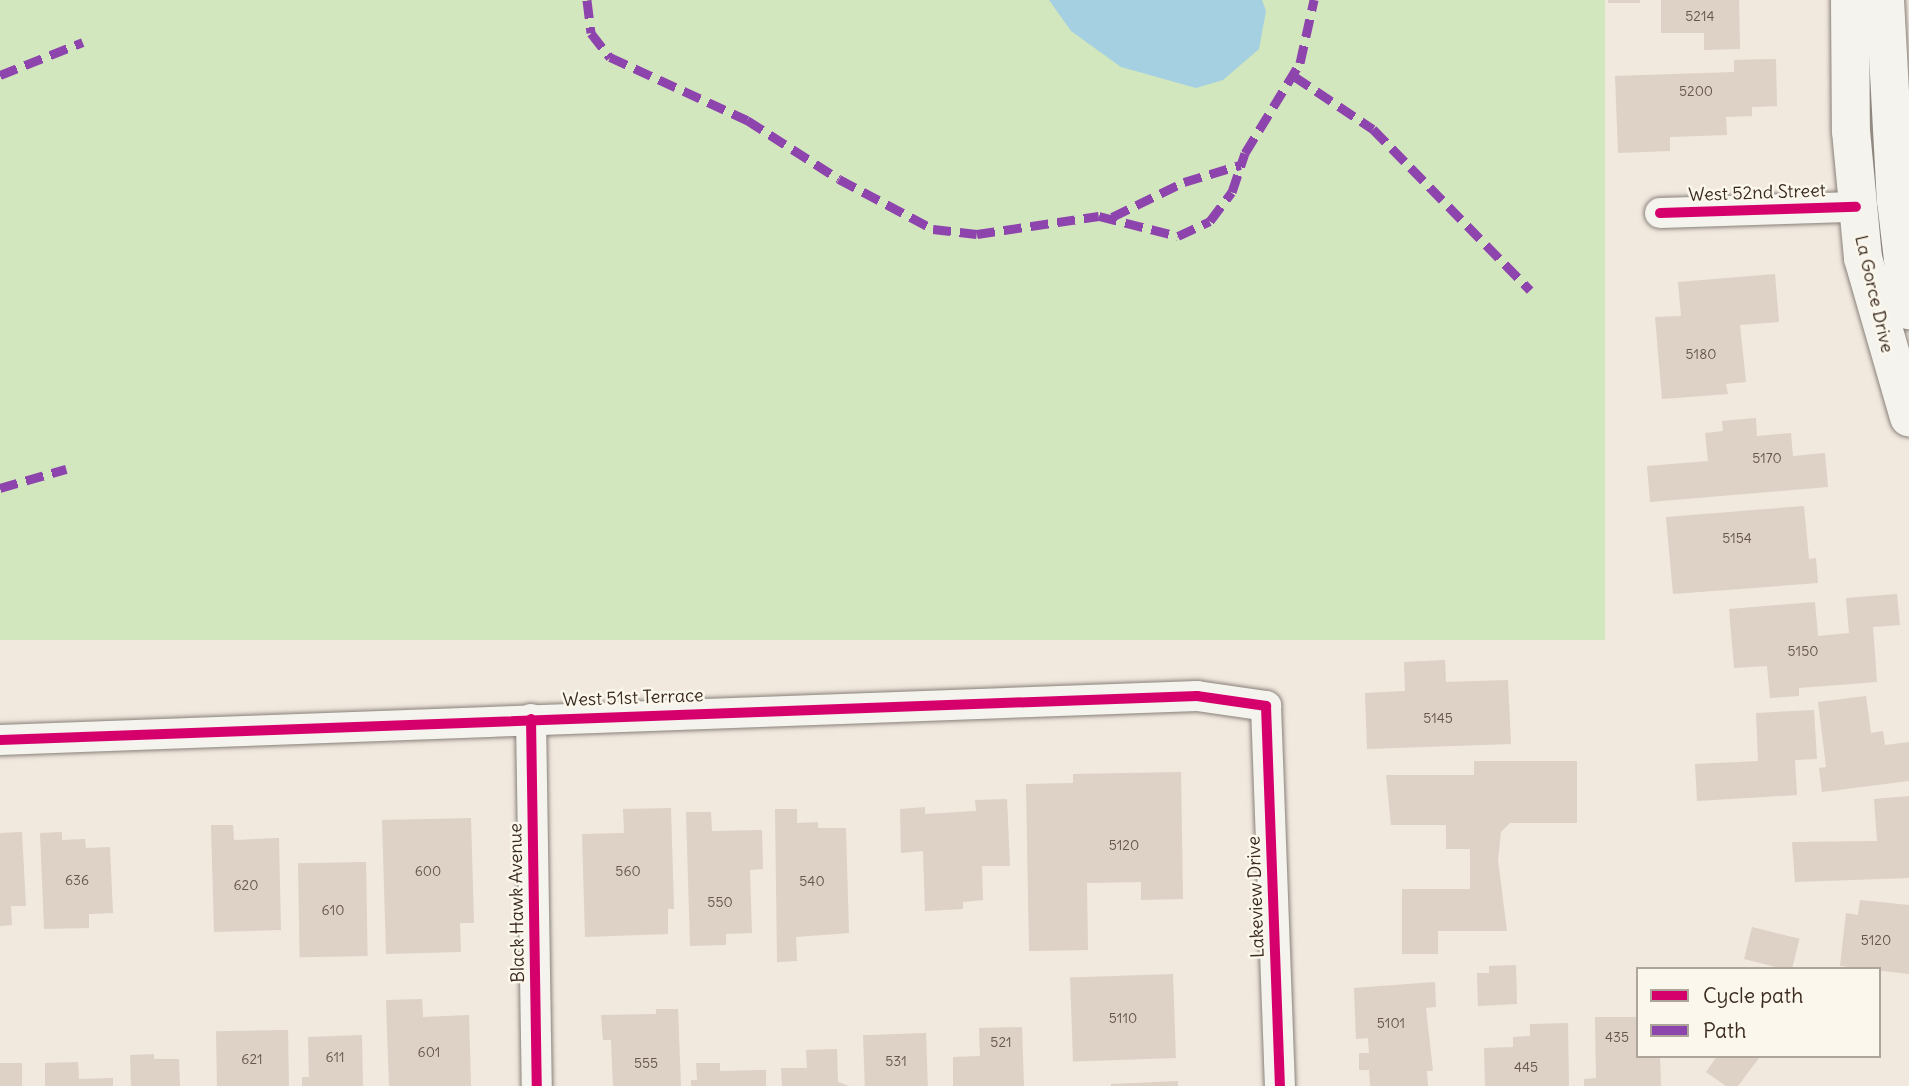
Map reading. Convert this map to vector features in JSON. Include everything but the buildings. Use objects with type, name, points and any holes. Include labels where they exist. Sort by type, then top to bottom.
[{"type":"main road","name":"La Gorce Drive","points":[[1850,0],[1856,206],[1874,307],[1909,417]]},
{"type":"main road","name":"La Gorce Drive","points":[[1885,0],[1903,200],[1909,310]]},
{"type":"street","name":"West 52nd Street","points":[[1660,213],[1856,206]]},
{"type":"street","name":"West 51st Terrace","points":[[0,740],[1197,696],[1266,706]]},
{"type":"street","name":"Lakeview Drive","points":[[1266,706],[1280,1086]]},
{"type":"street","name":"Black Hawk Avenue","points":[[531,719],[537,1086]]},
{"type":"green space","points":[[0,0],[1605,0],[1605,640],[0,640]]},
{"type":"water","points":[[1049,0],[1262,0],[1266,11],[1259,49],[1223,80],[1196,88],[1121,67],[1071,31]]},
{"type":"marked path","points":[[587,0],[591,33],[610,57],[747,120],[839,179],[933,229],[977,234],[1099,216],[1178,236],[1210,221],[1232,192],[1245,153],[1300,63],[1314,0]]},
{"type":"marked path","points":[[0,75],[83,42]]},
{"type":"marked path","points":[[1294,76],[1373,129],[1530,290]]},
{"type":"marked path","points":[[1112,217],[1184,182],[1240,165]]},
{"type":"marked path","points":[[0,488],[66,469]]},
{"type":"cycle path","points":[[1660,213],[1856,207]]},
{"type":"cycle path","points":[[0,740],[1197,696],[1266,706],[1280,1086]]},
{"type":"cycle path","points":[[531,719],[537,1086]]}]
